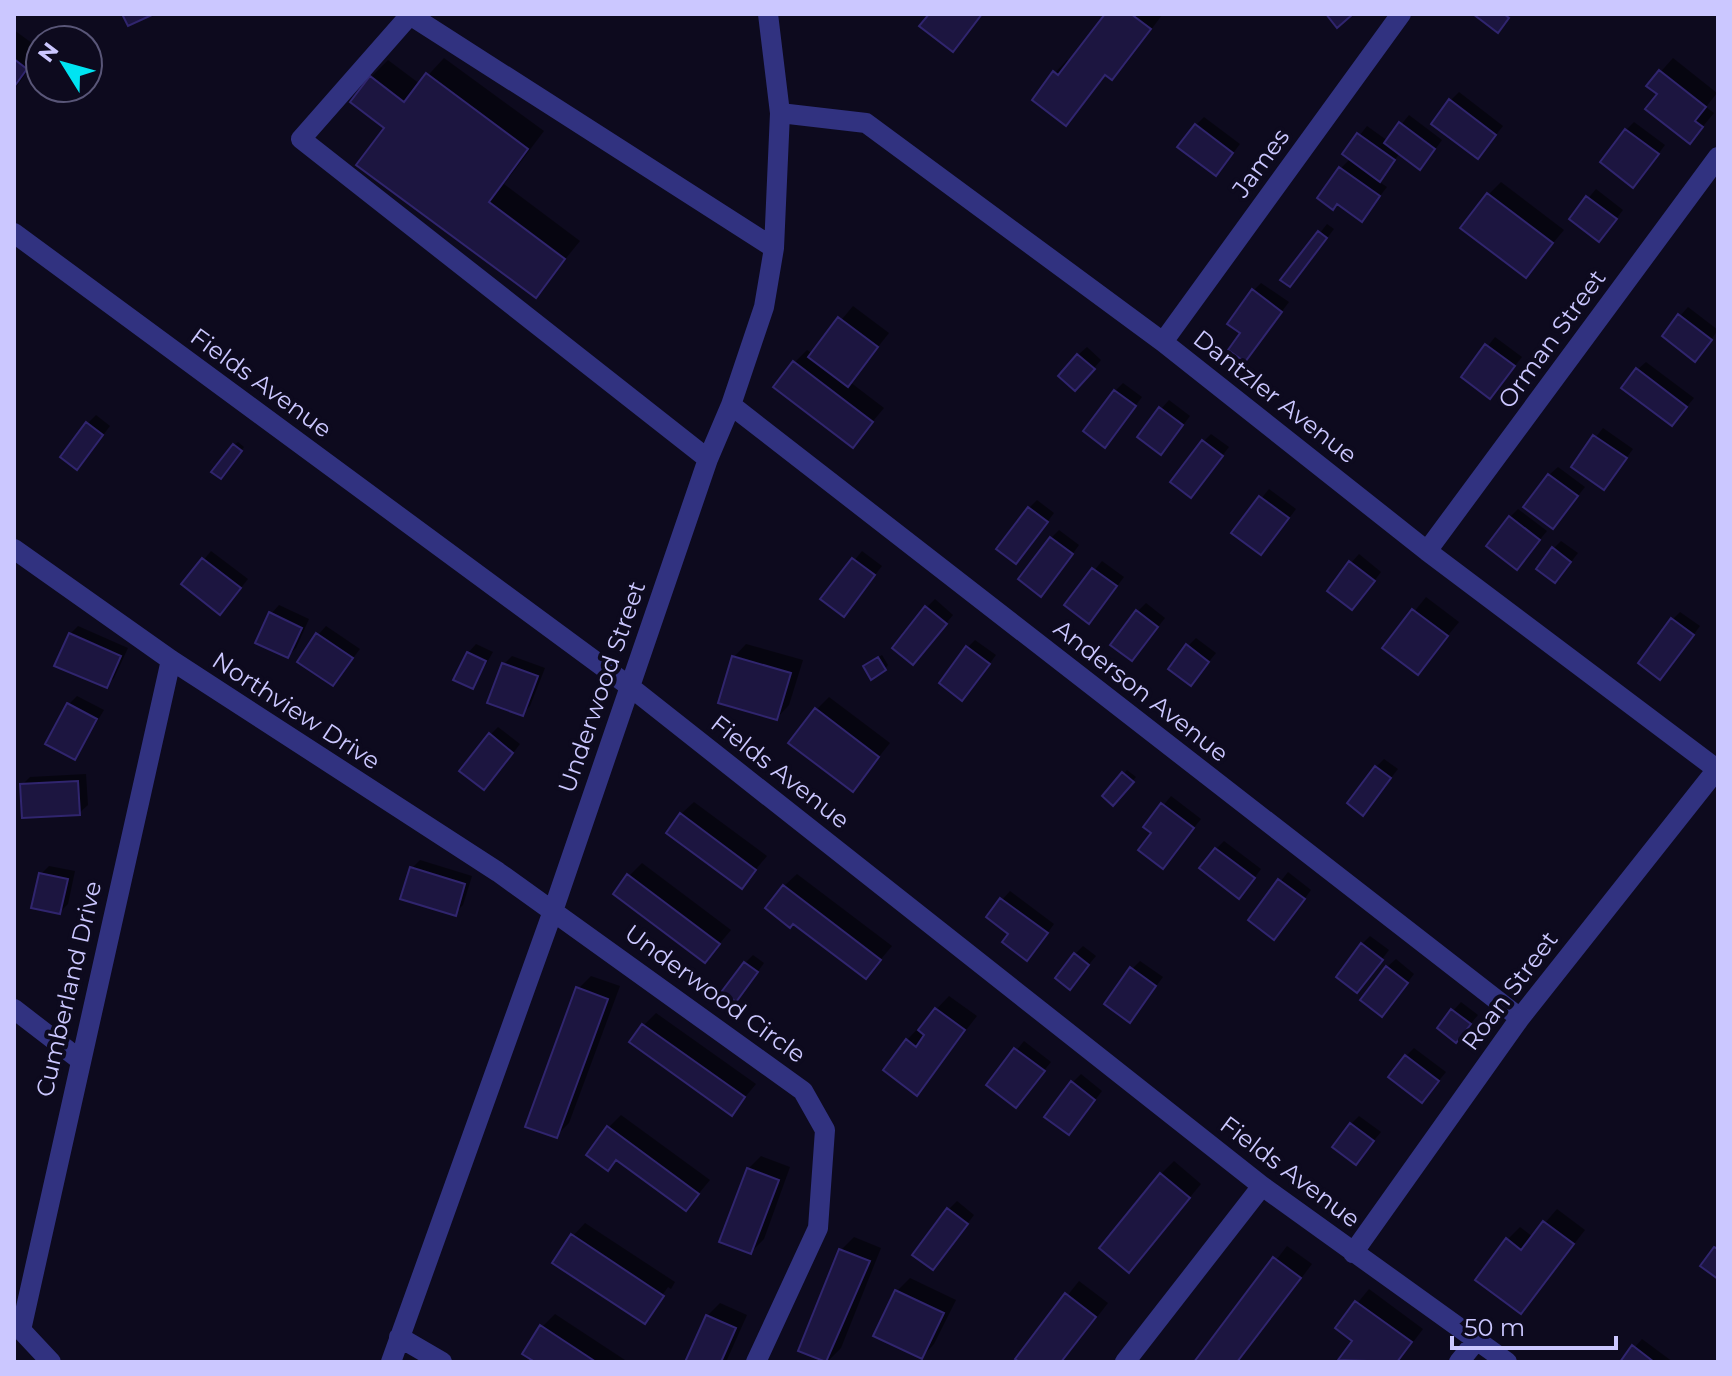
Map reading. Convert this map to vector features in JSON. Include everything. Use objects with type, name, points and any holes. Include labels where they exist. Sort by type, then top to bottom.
[{"type":"street","name":"Underwood Street","points":[[391,1362],[553,911],[708,459],[731,405],[764,307],[774,248],[780,113],[768,14]]},
{"type":"street","name":"James","points":[[1163,342],[1401,14]]},
{"type":"street","points":[[708,459],[301,139],[410,15],[774,248]]},
{"type":"street","name":"Dantzler Avenue","points":[[780,113],[866,123],[1163,342],[1427,551],[1717,769]]},
{"type":"street","name":"Orman Street","points":[[1427,551],[1718,157]]},
{"type":"street","name":"Fields Avenue","points":[[14,233],[629,686],[1262,1186],[1507,1362]]},
{"type":"street","name":"Anderson Avenue","points":[[731,405],[1520,1018]]},
{"type":"street","name":"Northview Drive","points":[[14,549],[171,660],[553,911]]},
{"type":"street","name":"Cumberland Drive","points":[[18,1328],[171,660]]},
{"type":"street","name":"Roan Street","points":[[1353,1253],[1520,1018],[1717,769]]},
{"type":"street","name":"Underwood Circle","points":[[553,911],[803,1091],[825,1130],[818,1228],[756,1362]]},
{"type":"street","points":[[14,1009],[79,1059]]},
{"type":"street","points":[[1125,1362],[1262,1186]]},
{"type":"street","points":[[18,1328],[51,1362]]},
{"type":"street","points":[[399,1337],[442,1362]]},
{"type":"street","points":[[1459,1362],[1476,1341]]},
{"type":"building","points":[[122,14],[154,14],[128,26]]},
{"type":"building","points":[[929,14],[982,14],[953,52],[919,26]]},
{"type":"building","points":[[1105,14],[1131,14],[1151,29],[1112,80],[1105,75],[1066,126],[1032,100],[1053,71],[1058,75]]},
{"type":"building","points":[[1326,14],[1353,14],[1337,28]]},
{"type":"building","points":[[1473,14],[1504,14],[1509,18],[1498,33]]},
{"type":"building","points":[[14,59],[24,67],[24,73],[14,87]]},
{"type":"building","points":[[1659,70],[1706,107],[1695,121],[1703,127],[1690,144],[1645,109],[1657,94],[1646,86]]},
{"type":"building","points":[[426,73],[528,149],[489,202],[565,259],[536,298],[356,165],[384,128],[350,102],[370,76],[404,102]]},
{"type":"building","points":[[1449,99],[1496,135],[1478,159],[1431,124]]},
{"type":"building","points":[[1399,122],[1435,149],[1420,170],[1384,143]]},
{"type":"building","points":[[1195,124],[1233,153],[1216,176],[1177,147]]},
{"type":"building","points":[[1625,129],[1659,154],[1633,188],[1600,162]]},
{"type":"building","points":[[1357,133],[1395,160],[1380,182],[1342,154]]},
{"type":"building","points":[[1339,167],[1380,196],[1362,222],[1337,204],[1333,210],[1317,198]]},
{"type":"building","points":[[1487,193],[1553,243],[1526,278],[1460,228]]},
{"type":"building","points":[[1586,196],[1617,219],[1599,242],[1569,219]]},
{"type":"building","points":[[1318,231],[1327,238],[1290,287],[1280,280]]},
{"type":"building","points":[[1252,289],[1282,312],[1245,362],[1228,350],[1240,333],[1227,324]]},
{"type":"building","points":[[1678,314],[1712,340],[1695,362],[1662,336]]},
{"type":"building","points":[[838,317],[878,347],[848,387],[808,357]]},
{"type":"building","points":[[1485,344],[1515,366],[1490,399],[1461,377]]},
{"type":"building","points":[[1077,354],[1095,369],[1075,391],[1058,376]]},
{"type":"building","points":[[793,361],[873,422],[853,448],[773,387]]},
{"type":"building","points":[[1636,368],[1687,407],[1672,426],[1621,388]]},
{"type":"building","points":[[1114,390],[1136,406],[1105,448],[1083,431]]},
{"type":"building","points":[[1159,407],[1183,425],[1161,455],[1137,437]]},
{"type":"building","points":[[86,422],[103,435],[77,470],[60,457]]},
{"type":"building","points":[[1593,435],[1627,458],[1604,490],[1571,467]]},
{"type":"building","points":[[1202,440],[1223,456],[1191,498],[1170,482]]},
{"type":"building","points":[[233,444],[242,451],[221,479],[211,472]]},
{"type":"building","points":[[1548,474],[1578,496],[1553,529],[1523,507]]},
{"type":"building","points":[[1259,496],[1289,518],[1261,555],[1231,533]]},
{"type":"building","points":[[1028,507],[1048,522],[1016,564],[996,549]]},
{"type":"building","points":[[1509,516],[1540,540],[1517,570],[1486,546]]},
{"type":"building","points":[[1050,537],[1073,554],[1041,597],[1018,579]]},
{"type":"building","points":[[1552,547],[1571,562],[1555,583],[1536,569]]},
{"type":"building","points":[[202,558],[241,588],[220,615],[181,584]]},
{"type":"building","points":[[852,558],[875,575],[844,617],[820,599]]},
{"type":"building","points":[[1349,561],[1375,581],[1352,610],[1327,591]]},
{"type":"building","points":[[1092,568],[1117,586],[1089,624],[1064,605]]},
{"type":"building","points":[[925,606],[947,624],[913,665],[892,648]]},
{"type":"building","points":[[1412,609],[1448,636],[1418,675],[1382,648]]},
{"type":"building","points":[[1136,610],[1158,627],[1132,661],[1110,645]]},
{"type":"building","points":[[269,612],[302,628],[288,658],[255,643]]},
{"type":"building","points":[[1671,618],[1694,635],[1660,680],[1638,663]]},
{"type":"building","points":[[69,633],[121,656],[107,688],[54,666]]},
{"type":"building","points":[[316,633],[353,658],[333,686],[297,662]]},
{"type":"building","points":[[1186,644],[1209,662],[1191,686],[1168,669]]},
{"type":"building","points":[[966,646],[990,664],[962,701],[939,683]]},
{"type":"building","points":[[467,652],[486,661],[473,689],[453,680]]},
{"type":"building","points":[[732,656],[791,673],[777,720],[718,703]]},
{"type":"building","points":[[878,657],[886,670],[871,680],[863,666]]},
{"type":"building","points":[[502,663],[538,676],[523,716],[487,703]]},
{"type":"building","points":[[67,703],[97,719],[75,760],[45,744]]},
{"type":"building","points":[[815,708],[879,757],[853,792],[788,743]]},
{"type":"building","points":[[489,733],[513,753],[484,790],[459,771]]},
{"type":"building","points":[[1375,766],[1391,778],[1363,816],[1347,803]]},
{"type":"building","points":[[1122,772],[1134,782],[1113,806],[1102,796]]},
{"type":"building","points":[[78,781],[80,815],[22,818],[20,784]]},
{"type":"building","points":[[1161,803],[1194,828],[1163,869],[1138,850],[1151,833],[1143,827]]},
{"type":"building","points":[[680,813],[756,870],[742,889],[666,833]]},
{"type":"building","points":[[1215,848],[1255,878],[1239,899],[1199,868]]},
{"type":"building","points":[[410,867],[465,884],[456,916],[400,899]]},
{"type":"building","points":[[39,873],[68,879],[60,914],[31,908]]},
{"type":"building","points":[[627,874],[720,944],[705,963],[613,894]]},
{"type":"building","points":[[1278,879],[1305,899],[1274,940],[1248,920]]},
{"type":"building","points":[[783,885],[881,960],[866,979],[793,924],[790,928],[765,908]]},
{"type":"building","points":[[1000,898],[1048,933],[1027,961],[1002,942],[1008,934],[986,917]]},
{"type":"building","points":[[1361,943],[1383,960],[1357,993],[1336,977]]},
{"type":"building","points":[[1074,953],[1089,965],[1070,990],[1055,978]]},
{"type":"building","points":[[744,962],[758,972],[736,1002],[722,991]]},
{"type":"building","points":[[1386,966],[1408,983],[1382,1017],[1360,1000]]},
{"type":"building","points":[[1130,967],[1156,986],[1130,1023],[1104,1004]]},
{"type":"building","points":[[576,987],[608,999],[557,1138],[525,1127]]},
{"type":"building","points":[[935,1008],[965,1030],[917,1096],[883,1070],[906,1039],[916,1047],[924,1035],[918,1030]]},
{"type":"building","points":[[1451,1009],[1471,1024],[1456,1043],[1437,1028]]},
{"type":"building","points":[[642,1024],[745,1097],[732,1116],[629,1042]]},
{"type":"building","points":[[1014,1048],[1045,1071],[1016,1108],[986,1085]]},
{"type":"building","points":[[1405,1055],[1439,1081],[1422,1103],[1388,1077]]},
{"type":"building","points":[[1071,1081],[1095,1100],[1069,1135],[1044,1117]]},
{"type":"building","points":[[1350,1123],[1374,1141],[1356,1165],[1332,1147]]},
{"type":"building","points":[[607,1126],[699,1194],[686,1211],[616,1160],[608,1171],[586,1155]]},
{"type":"building","points":[[747,1168],[779,1180],[751,1254],[719,1242]]},
{"type":"building","points":[[1160,1173],[1190,1198],[1129,1273],[1099,1248]]},
{"type":"building","points":[[947,1208],[968,1224],[933,1270],[912,1255]]},
{"type":"building","points":[[1543,1221],[1574,1244],[1521,1314],[1475,1280],[1506,1238],[1521,1250]]},
{"type":"building","points":[[571,1234],[664,1296],[645,1324],[552,1263]]},
{"type":"building","points":[[1714,1247],[1718,1249],[1718,1279],[1700,1266]]},
{"type":"building","points":[[839,1249],[870,1261],[826,1362],[798,1351]]},
{"type":"building","points":[[1273,1257],[1301,1278],[1237,1362],[1194,1362]]},
{"type":"building","points":[[895,1290],[944,1313],[922,1359],[873,1336]]},
{"type":"building","points":[[1065,1293],[1096,1317],[1061,1362],[1019,1362],[1015,1359]]},
{"type":"building","points":[[1355,1301],[1412,1342],[1397,1362],[1338,1360],[1352,1341],[1335,1328]]},
{"type":"building","points":[[706,1315],[736,1328],[721,1362],[685,1362]]},
{"type":"building","points":[[540,1325],[596,1362],[535,1362],[522,1354]]},
{"type":"building","points":[[1632,1345],[1654,1362],[1620,1362]]}]
